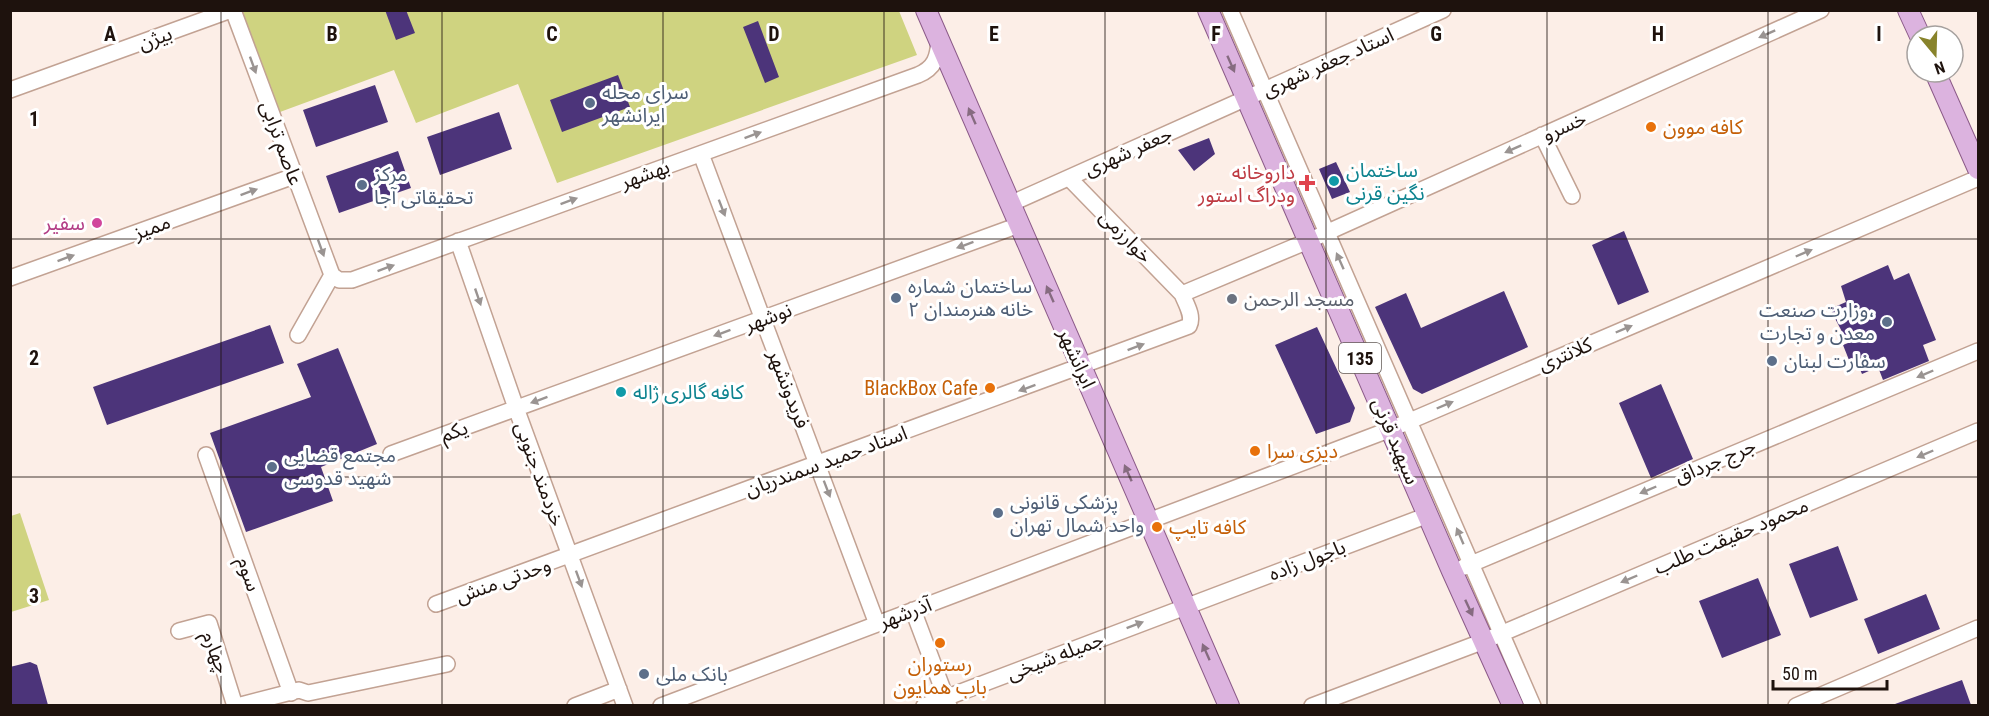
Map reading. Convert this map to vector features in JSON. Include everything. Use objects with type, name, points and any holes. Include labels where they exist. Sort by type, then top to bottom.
[{"type":"main road","name":"ایرانشهر","points":[[926,10],[1229,705]]},
{"type":"main road","name":"سپهبد قرنی","points":[[1208,10],[1452,571],[1493,637],[1514,705]]},
{"type":"main road","points":[[1908,10],[1914,24]]},
{"type":"main road","points":[[1941,84],[1974,150],[1978,169]]},
{"type":"street","name":"بیژن","points":[[10,90],[232,10]]},
{"type":"street","name":"عاصم ترابی","points":[[232,10],[332,275]]},
{"type":"street","points":[[1230,10],[1472,563],[1493,637],[1533,705]]},
{"type":"street","name":"استاد جعفر شهری","points":[[1246,98],[1443,10]]},
{"type":"street","name":"خسرو","points":[[1182,294],[1327,232],[1821,10]]},
{"type":"street","name":"بهشهر","points":[[332,275],[339,280],[352,280],[923,74],[935,62],[939,40]]},
{"type":"street","name":"جعفر شهری","points":[[1010,204],[1246,98]]},
{"type":"street","points":[[1542,135],[1572,196]]},
{"type":"street","name":"فریدونشهر","points":[[701,154],[877,624]]},
{"type":"street","name":"ممیز","points":[[10,278],[294,176]]},
{"type":"street","name":"خوارزمی","points":[[1069,178],[1182,294]]},
{"type":"street","name":"کلانتری","points":[[1149,521],[1391,429],[1978,178]]},
{"type":"street","name":"نوشهر","points":[[516,408],[1020,225]]},
{"type":"street","name":"خردمند جنوبی","points":[[458,242],[625,705]]},
{"type":"street","points":[[298,335],[332,275]]},
{"type":"street","name":"استاد حمید سمندریان","points":[[570,555],[1189,327],[1190,316],[1182,294]]},
{"type":"street","name":"جرج جرداق","points":[[1452,571],[1978,351]]},
{"type":"street","name":"یکم","points":[[391,454],[516,408]]},
{"type":"street","name":"محمود حقیقت طلب","points":[[1312,705],[1493,637],[1978,431]]},
{"type":"street","name":"سوم","points":[[206,455],[291,693]]},
{"type":"street","name":"باجول زاده","points":[[1186,606],[1428,514]]},
{"type":"street","name":"آذرشهر","points":[[661,705],[1149,521]]},
{"type":"street","name":"وحدتی منش","points":[[436,604],[570,555]]},
{"type":"street","name":"جمیله شیخی","points":[[924,705],[947,701],[1186,606]]},
{"type":"street","points":[[913,610],[947,701]]},
{"type":"street","name":"چهارم","points":[[179,631],[208,623],[236,705]]},
{"type":"street","points":[[1796,705],[1978,628]]},
{"type":"street","points":[[236,705],[299,690],[308,693],[447,664]]},
{"type":"street","points":[[575,705],[619,689]]},
{"type":"street","points":[[278,705],[302,700],[308,693]]},
{"type":"green space","points":[[242,11],[899,11],[917,55],[557,183],[518,84],[416,123],[394,70],[280,112]]},
{"type":"green space","points":[[20,513],[49,600],[11,612],[11,516]]},
{"type":"building","points":[[385,10],[406,10],[415,33],[396,40]]},
{"type":"building","points":[[758,21],[779,77],[765,83],[743,27]]},
{"type":"building","name":"سرای محله ایرانشهر","points":[[618,75],[630,107],[562,132],[550,100]]},
{"type":"building","points":[[375,85],[388,122],[316,147],[303,110]]},
{"type":"building","points":[[499,112],[512,149],[440,175],[427,137]]},
{"type":"building","points":[[1209,138],[1215,154],[1194,171],[1178,150]]},
{"type":"building","points":[[398,151],[411,188],[339,213],[326,176]]},
{"type":"building","name":"ساختمان نگین قرنی","points":[[1336,162],[1350,192],[1332,199],[1319,169]]},
{"type":"building","points":[[1624,231],[1649,292],[1618,305],[1592,245]]},
{"type":"building","name":"وزارت صنعت، معدن و تجارت","points":[[1888,265],[1894,280],[1909,273],[1936,340],[1923,345],[1929,361],[1883,380],[1878,367],[1862,374],[1859,367],[1853,370],[1843,345],[1848,343],[1830,309],[1846,302],[1841,286]]},
{"type":"building","points":[[1504,291],[1528,347],[1422,394],[1413,389],[1375,307],[1406,293],[1421,328]]},
{"type":"building","points":[[270,325],[284,363],[107,425],[93,387]]},
{"type":"building","points":[[1317,327],[1355,408],[1350,422],[1316,434],[1275,345]]},
{"type":"building","name":"مجتمع قضایی شهید قدوسی","points":[[338,348],[377,444],[321,467],[333,501],[246,532],[210,433],[311,397],[297,364]]},
{"type":"building","points":[[1661,384],[1693,459],[1651,478],[1619,403]]},
{"type":"building","points":[[1838,546],[1858,600],[1810,618],[1789,564]]},
{"type":"building","points":[[1758,578],[1781,635],[1722,658],[1699,601]]},
{"type":"building","points":[[1926,594],[1940,629],[1878,654],[1864,619]]},
{"type":"building","points":[[30,662],[37,665],[48,705],[10,705],[10,667]]},
{"type":"building","points":[[1962,680],[1971,705],[1895,704]]},
{"type":"place","name":"سرای محله ایرانشهر","points":[[590,103]]},
{"type":"place","name":"کافه موون","points":[[1651,127]]},
{"type":"place","name":"ساختمان نگین قرنی","points":[[1334,181]]},
{"type":"place","name":"داروخانه ودراگ استور","points":[[1307,183]]},
{"type":"place","name":"مرکز تحقیقاتی آجا","points":[[362,185]]},
{"type":"place","name":"سفیر","points":[[97,223]]},
{"type":"place","name":"ساختمان شماره ۲ خانه هنرمندان","points":[[896,298]]},
{"type":"place","name":"مسجد الرحمن","points":[[1232,299]]},
{"type":"place","name":"وزارت صنعت، معدن و تجارت","points":[[1887,322]]},
{"type":"place","name":"سفارت لبنان","points":[[1772,361]]},
{"type":"place","name":"BlackBox Cafe","points":[[990,388]]},
{"type":"place","name":"کافه گالری ژاله","points":[[621,392]]},
{"type":"place","name":"دیزی سرا","points":[[1255,451]]},
{"type":"place","name":"مجتمع قضایی شهید قدوسی","points":[[272,467]]},
{"type":"place","name":"پزشکی قانونی واحد شمال تهران","points":[[998,513]]},
{"type":"place","name":"کافه تایپ","points":[[1157,527]]},
{"type":"place","name":"رستوران باب همایون","points":[[940,643]]},
{"type":"place","name":"بانک ملی","points":[[644,674]]}]
